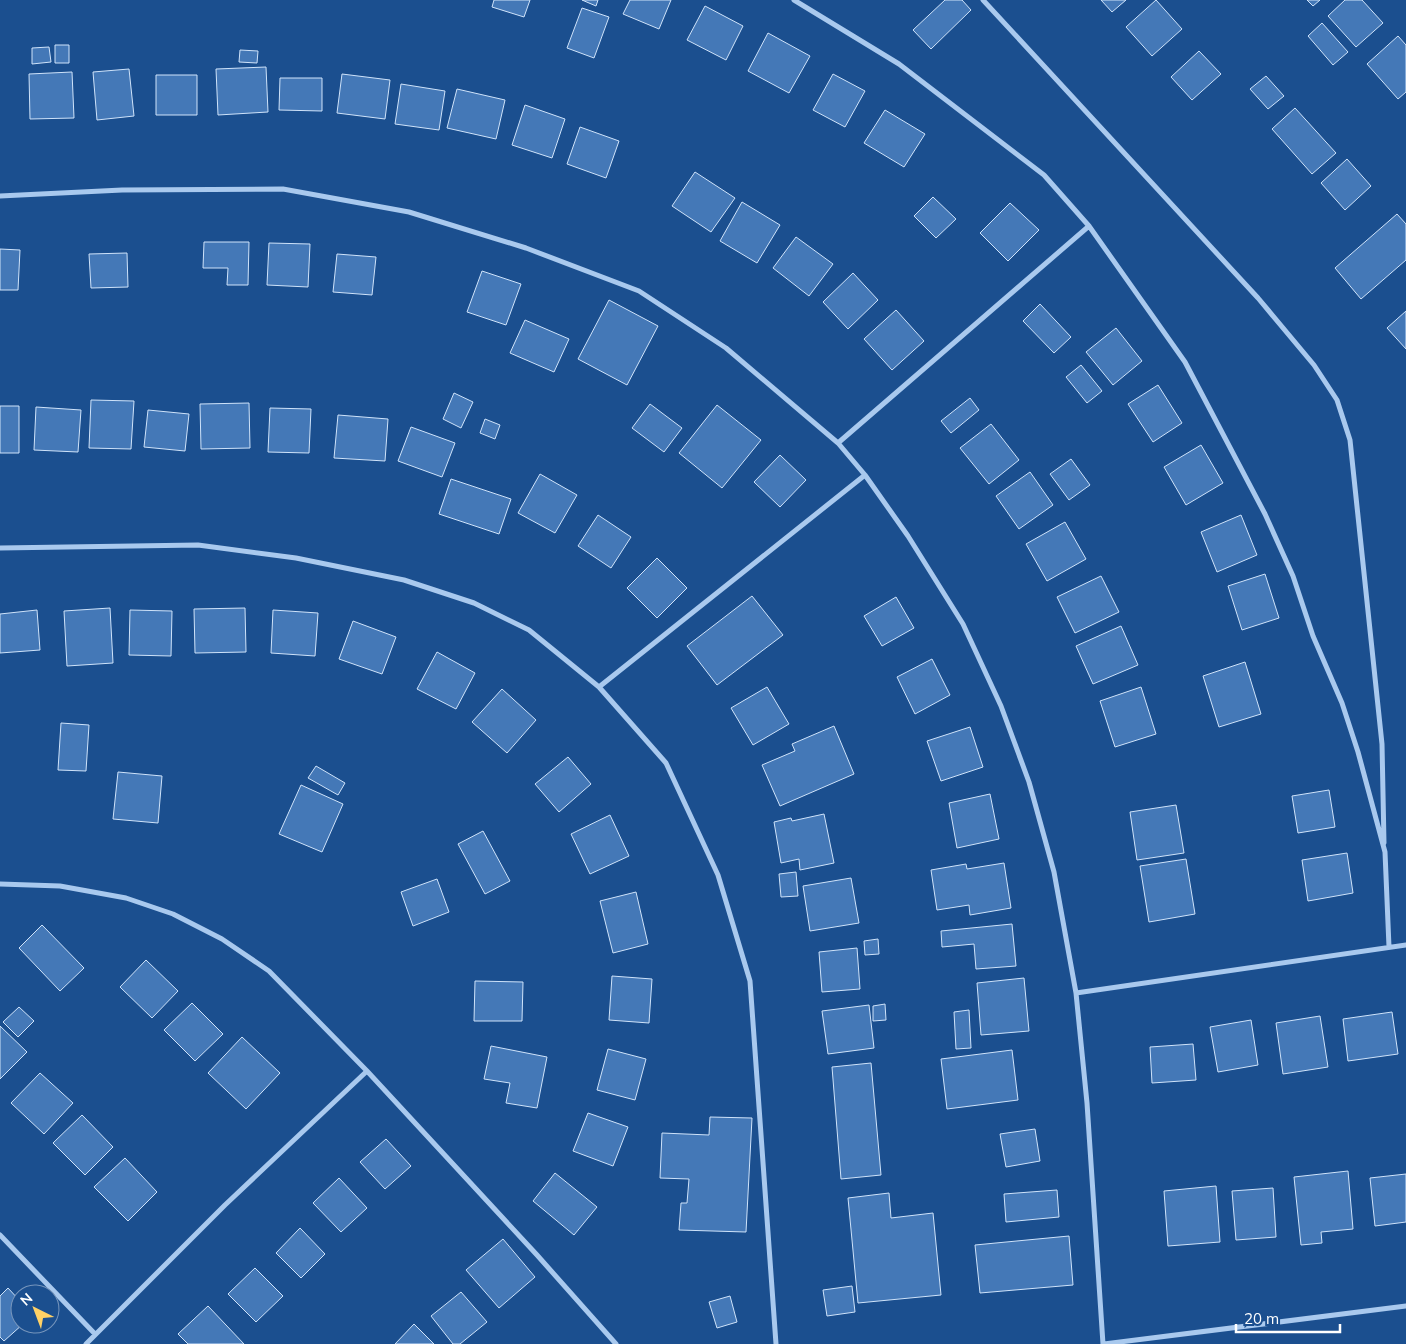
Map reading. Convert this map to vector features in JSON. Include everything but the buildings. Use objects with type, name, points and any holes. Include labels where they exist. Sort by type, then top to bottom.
[{"type":"street","points":[[794,0],[899,64],[1044,175],[1090,226],[1185,362],[1265,514],[1293,576],[1313,636],[1342,703],[1358,752],[1384,852]]},
{"type":"street","points":[[983,0],[1258,298],[1314,365],[1337,400],[1350,440],[1382,744],[1384,852],[1389,947]]},
{"type":"street","points":[[0,196],[122,190],[283,189],[409,212],[526,248],[639,290],[726,348],[838,443],[865,475],[908,536],[963,624],[1001,706],[1029,782],[1054,872],[1076,993],[1087,1103],[1103,1344],[1406,1306]]},
{"type":"street","points":[[838,443],[1090,226]]},
{"type":"street","points":[[599,687],[865,475]]},
{"type":"street","points":[[0,548],[198,545],[296,558],[404,580],[474,603],[529,630],[599,687],[666,763],[718,875],[750,982],[776,1344]]},
{"type":"street","points":[[0,884],[60,886],[126,898],[181,918],[222,938],[269,971],[367,1071],[537,1255],[616,1344]]},
{"type":"street","points":[[1076,993],[1406,945]]},
{"type":"street","points":[[86,1344],[225,1205],[367,1071]]},
{"type":"street","points":[[0,1235],[95,1334]]}]
